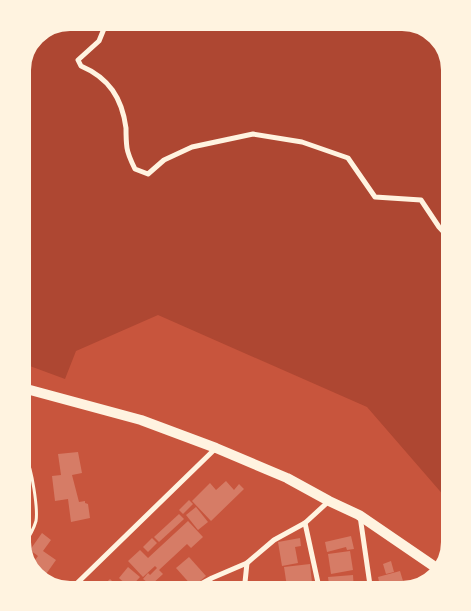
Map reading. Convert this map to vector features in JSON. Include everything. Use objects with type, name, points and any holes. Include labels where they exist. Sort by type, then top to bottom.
[{"type":"main road","points":[[28,389],[141,420],[216,448],[287,478],[360,515],[435,567]]},
{"type":"street","points":[[104,28],[99,41],[78,60],[81,66],[96,72],[109,85],[119,102],[126,127],[127,149],[135,169],[148,174],[164,160],[192,147],[253,134],[302,142],[348,158],[375,197],[422,200],[443,231]]},
{"type":"street","points":[[76,584],[216,448]]},
{"type":"street","points":[[201,584],[247,563],[274,540],[305,523],[330,501]]},
{"type":"street","points":[[360,515],[370,584]]},
{"type":"street","points":[[305,523],[318,584]]},
{"type":"street","points":[[245,584],[247,563]]},
{"type":"lane","points":[[28,462],[36,503],[36,519],[32,534],[28,539]]},
{"type":"shaded area","points":[[64,28],[405,28],[423,33],[429,38],[436,46],[443,64],[443,495],[367,407],[158,315],[76,351],[65,379],[28,365],[28,66],[32,51],[42,38],[48,33]]},
{"type":"building","points":[[78,452],[82,473],[72,475],[79,502],[85,501],[88,504],[90,518],[71,522],[68,499],[55,501],[52,476],[61,475],[58,454]]},
{"type":"building","points":[[226,481],[234,490],[239,484],[244,489],[211,521],[192,501],[210,483],[216,490]]},
{"type":"building","points":[[189,500],[193,504],[183,514],[179,510]]},
{"type":"building","points":[[196,507],[208,522],[198,530],[186,515]]},
{"type":"building","points":[[179,514],[184,519],[159,542],[154,537]]},
{"type":"building","points":[[188,521],[203,537],[191,548],[187,544],[159,570],[163,574],[152,584],[143,579],[148,573],[150,575],[157,568],[155,566],[143,577],[128,561],[140,550],[148,558]]},
{"type":"building","points":[[42,533],[51,540],[43,551],[56,560],[45,576],[34,562],[38,556],[30,550]]},
{"type":"building","points":[[351,536],[354,549],[347,550],[346,547],[327,552],[325,542]]},
{"type":"building","points":[[152,538],[157,543],[148,552],[143,547]]},
{"type":"building","points":[[300,538],[301,546],[295,547],[298,563],[282,566],[278,542]]},
{"type":"building","points":[[350,551],[353,570],[331,574],[328,554]]},
{"type":"building","points":[[189,557],[206,576],[197,584],[190,584],[176,568]]},
{"type":"building","points":[[391,561],[394,572],[386,574],[383,564]]},
{"type":"building","points":[[310,564],[312,583],[287,584],[284,567]]},
{"type":"building","points":[[128,567],[140,577],[134,584],[126,584],[119,578]]},
{"type":"building","points":[[400,571],[404,584],[380,584],[378,577]]},
{"type":"building","points":[[353,575],[354,584],[329,584],[328,577]]},
{"type":"building","points":[[110,579],[115,584],[105,584]]}]
